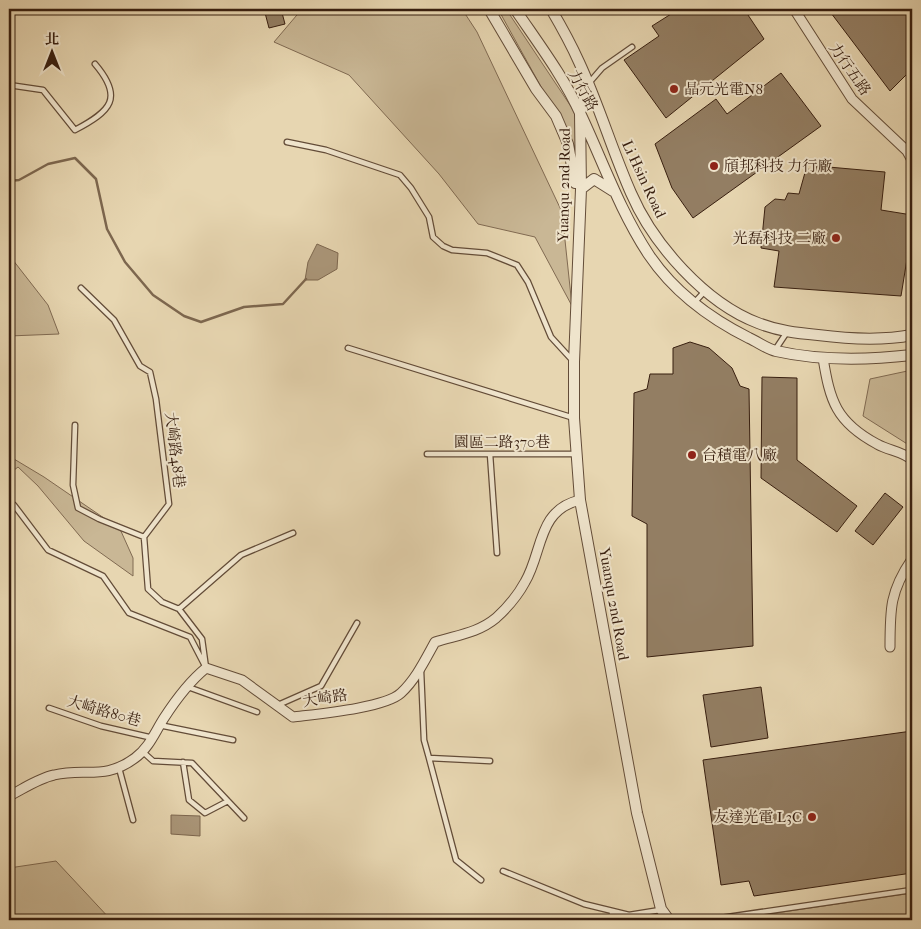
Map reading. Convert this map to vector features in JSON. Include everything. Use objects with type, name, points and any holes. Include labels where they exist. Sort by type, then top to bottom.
[{"type":"street","name":"Yuanqu 2nd Road","points":[[489,9],[536,89],[556,116],[568,144],[577,196],[574,418],[580,500],[637,813],[661,909],[669,920]]},
{"type":"street","name":"力行路","points":[[515,9],[558,74],[580,114],[614,191]]},
{"type":"street","name":"Li Hsin Road","points":[[551,9],[576,56],[632,195],[662,248],[689,277],[721,302],[757,323],[787,332],[894,339],[912,335]]},
{"type":"street","name":"力行五路","points":[[794,9],[852,100],[907,151],[912,160]]},
{"type":"street","name":"Yuanqu 2nd Road","points":[[576,286],[581,189],[580,114],[588,84]]},
{"type":"street","points":[[581,189],[594,179],[614,191]]},
{"type":"street","name":"Li Hsin Road","points":[[614,191],[648,254],[667,280],[693,304],[734,331],[774,351],[823,358],[912,355]]},
{"type":"street","points":[[823,358],[829,394],[850,426],[878,445],[905,454],[912,460]]},
{"type":"street","name":"大崎路","points":[[206,668],[237,677],[293,717],[386,700],[399,694],[421,667],[435,642],[477,631],[496,618],[526,582],[545,525],[564,507],[580,500]]},
{"type":"street","points":[[890,647],[892,602],[895,586],[912,559]]},
{"type":"street","points":[[9,796],[54,775],[88,774],[119,768],[143,752],[188,687],[206,668]]},
{"type":"lane","points":[[588,84],[602,68],[632,47]]},
{"type":"lane","points":[[9,85],[43,90],[75,130],[103,111],[111,96],[112,89],[108,79],[95,64]]},
{"type":"lane","points":[[287,142],[326,150],[400,175],[412,188],[429,218],[433,237],[443,246],[452,250],[488,253],[517,264],[528,282],[551,337],[574,362]]},
{"type":"lane","name":"大崎路48巷","points":[[82,288],[114,320],[140,366],[150,372],[156,399],[169,504],[144,537]]},
{"type":"lane","points":[[693,304],[706,290]]},
{"type":"lane","points":[[774,351],[787,332]]},
{"type":"lane","points":[[348,348],[574,418]]},
{"type":"lane","points":[[75,425],[73,485],[78,508],[99,520],[144,537],[148,589],[162,602],[178,609],[202,639],[206,668]]},
{"type":"lane","name":"園區二路370巷","points":[[427,454],[576,454]]},
{"type":"lane","points":[[490,454],[498,553]]},
{"type":"lane","points":[[14,505],[48,550],[103,576],[129,613],[190,637],[206,668]]},
{"type":"lane","points":[[178,609],[241,555],[293,533]]},
{"type":"lane","points":[[278,705],[321,686],[357,623]]},
{"type":"lane","points":[[421,667],[424,740],[456,860],[481,880]]},
{"type":"lane","points":[[188,687],[257,712]]},
{"type":"lane","name":"大崎路80巷","points":[[49,708],[101,726],[153,738]]},
{"type":"lane","points":[[160,725],[233,740]]},
{"type":"lane","points":[[143,752],[153,761],[192,763],[244,818]]},
{"type":"lane","points":[[429,758],[490,761]]},
{"type":"lane","points":[[183,762],[190,800],[200,809],[205,813],[228,801]]},
{"type":"lane","points":[[119,768],[133,820]]},
{"type":"lane","points":[[503,871],[584,904],[612,911],[629,915],[661,909]]},
{"type":"lane","points":[[707,920],[912,890]]},
{"type":"lane","points":[[612,911],[612,920]]},
{"type":"shaded area","points":[[302,9],[462,9],[477,32],[562,212],[572,306],[535,237],[478,224],[439,174],[349,75],[274,42]]},
{"type":"shaded area","points":[[498,9],[506,9],[576,114],[576,150]]},
{"type":"shaded area","points":[[317,244],[338,253],[337,269],[318,280],[305,280],[308,262]]},
{"type":"shaded area","points":[[9,255],[48,305],[59,334],[9,336]]},
{"type":"shaded area","points":[[912,370],[912,447],[863,416],[870,379]]},
{"type":"shaded area","points":[[9,456],[44,477],[120,529],[133,558],[133,576],[84,541],[38,486],[18,467],[9,474]]},
{"type":"shaded area","points":[[171,815],[200,816],[200,836],[171,834]]},
{"type":"shaded area","points":[[56,861],[111,920],[9,920],[9,868]]},
{"type":"shaded area","points":[[912,893],[912,920],[755,920],[755,916]]},
{"type":"building","points":[[264,9],[281,9],[285,24],[269,28]]},
{"type":"building","name":"晶元光電N8","points":[[679,9],[744,9],[764,39],[666,118],[624,60],[659,36],[652,26]]},
{"type":"building","points":[[828,9],[912,9],[912,69],[890,91]]},
{"type":"building","name":"頎邦科技 力行廠","points":[[781,73],[821,126],[693,218],[672,188],[655,144],[716,99],[727,114]]},
{"type":"building","name":"光磊科技 二廠","points":[[817,166],[885,172],[881,210],[912,215],[912,228],[901,296],[774,287],[779,251],[761,248],[765,207],[775,199],[785,200],[788,193],[799,194],[806,169],[815,170]]},
{"type":"building","name":"台積電八廠","points":[[690,342],[709,348],[732,368],[740,386],[749,389],[753,646],[647,657],[647,524],[632,516],[634,393],[647,389],[650,374],[673,374],[673,348]]},
{"type":"building","points":[[762,377],[797,378],[797,460],[857,506],[837,532],[761,478]]},
{"type":"building","points":[[885,493],[903,507],[873,545],[855,531]]},
{"type":"building","points":[[761,687],[768,738],[711,747],[703,695]]},
{"type":"building","name":"友達光電 L3C","points":[[912,731],[912,873],[754,896],[749,881],[721,885],[703,760]]},
{"type":"waterway","points":[[9,181],[19,180],[48,164],[75,158],[96,179],[107,229],[125,262],[153,295],[184,316],[201,322],[244,307],[283,304],[306,279]]},
{"type":"place","name":"晶元光電N8","points":[[674,89]]},
{"type":"place","name":"頎邦科技 力行廠","points":[[714,166]]},
{"type":"place","name":"光磊科技 二廠","points":[[836,238]]},
{"type":"place","name":"台積電八廠","points":[[692,455]]},
{"type":"place","name":"友達光電 L3C","points":[[812,817]]}]
